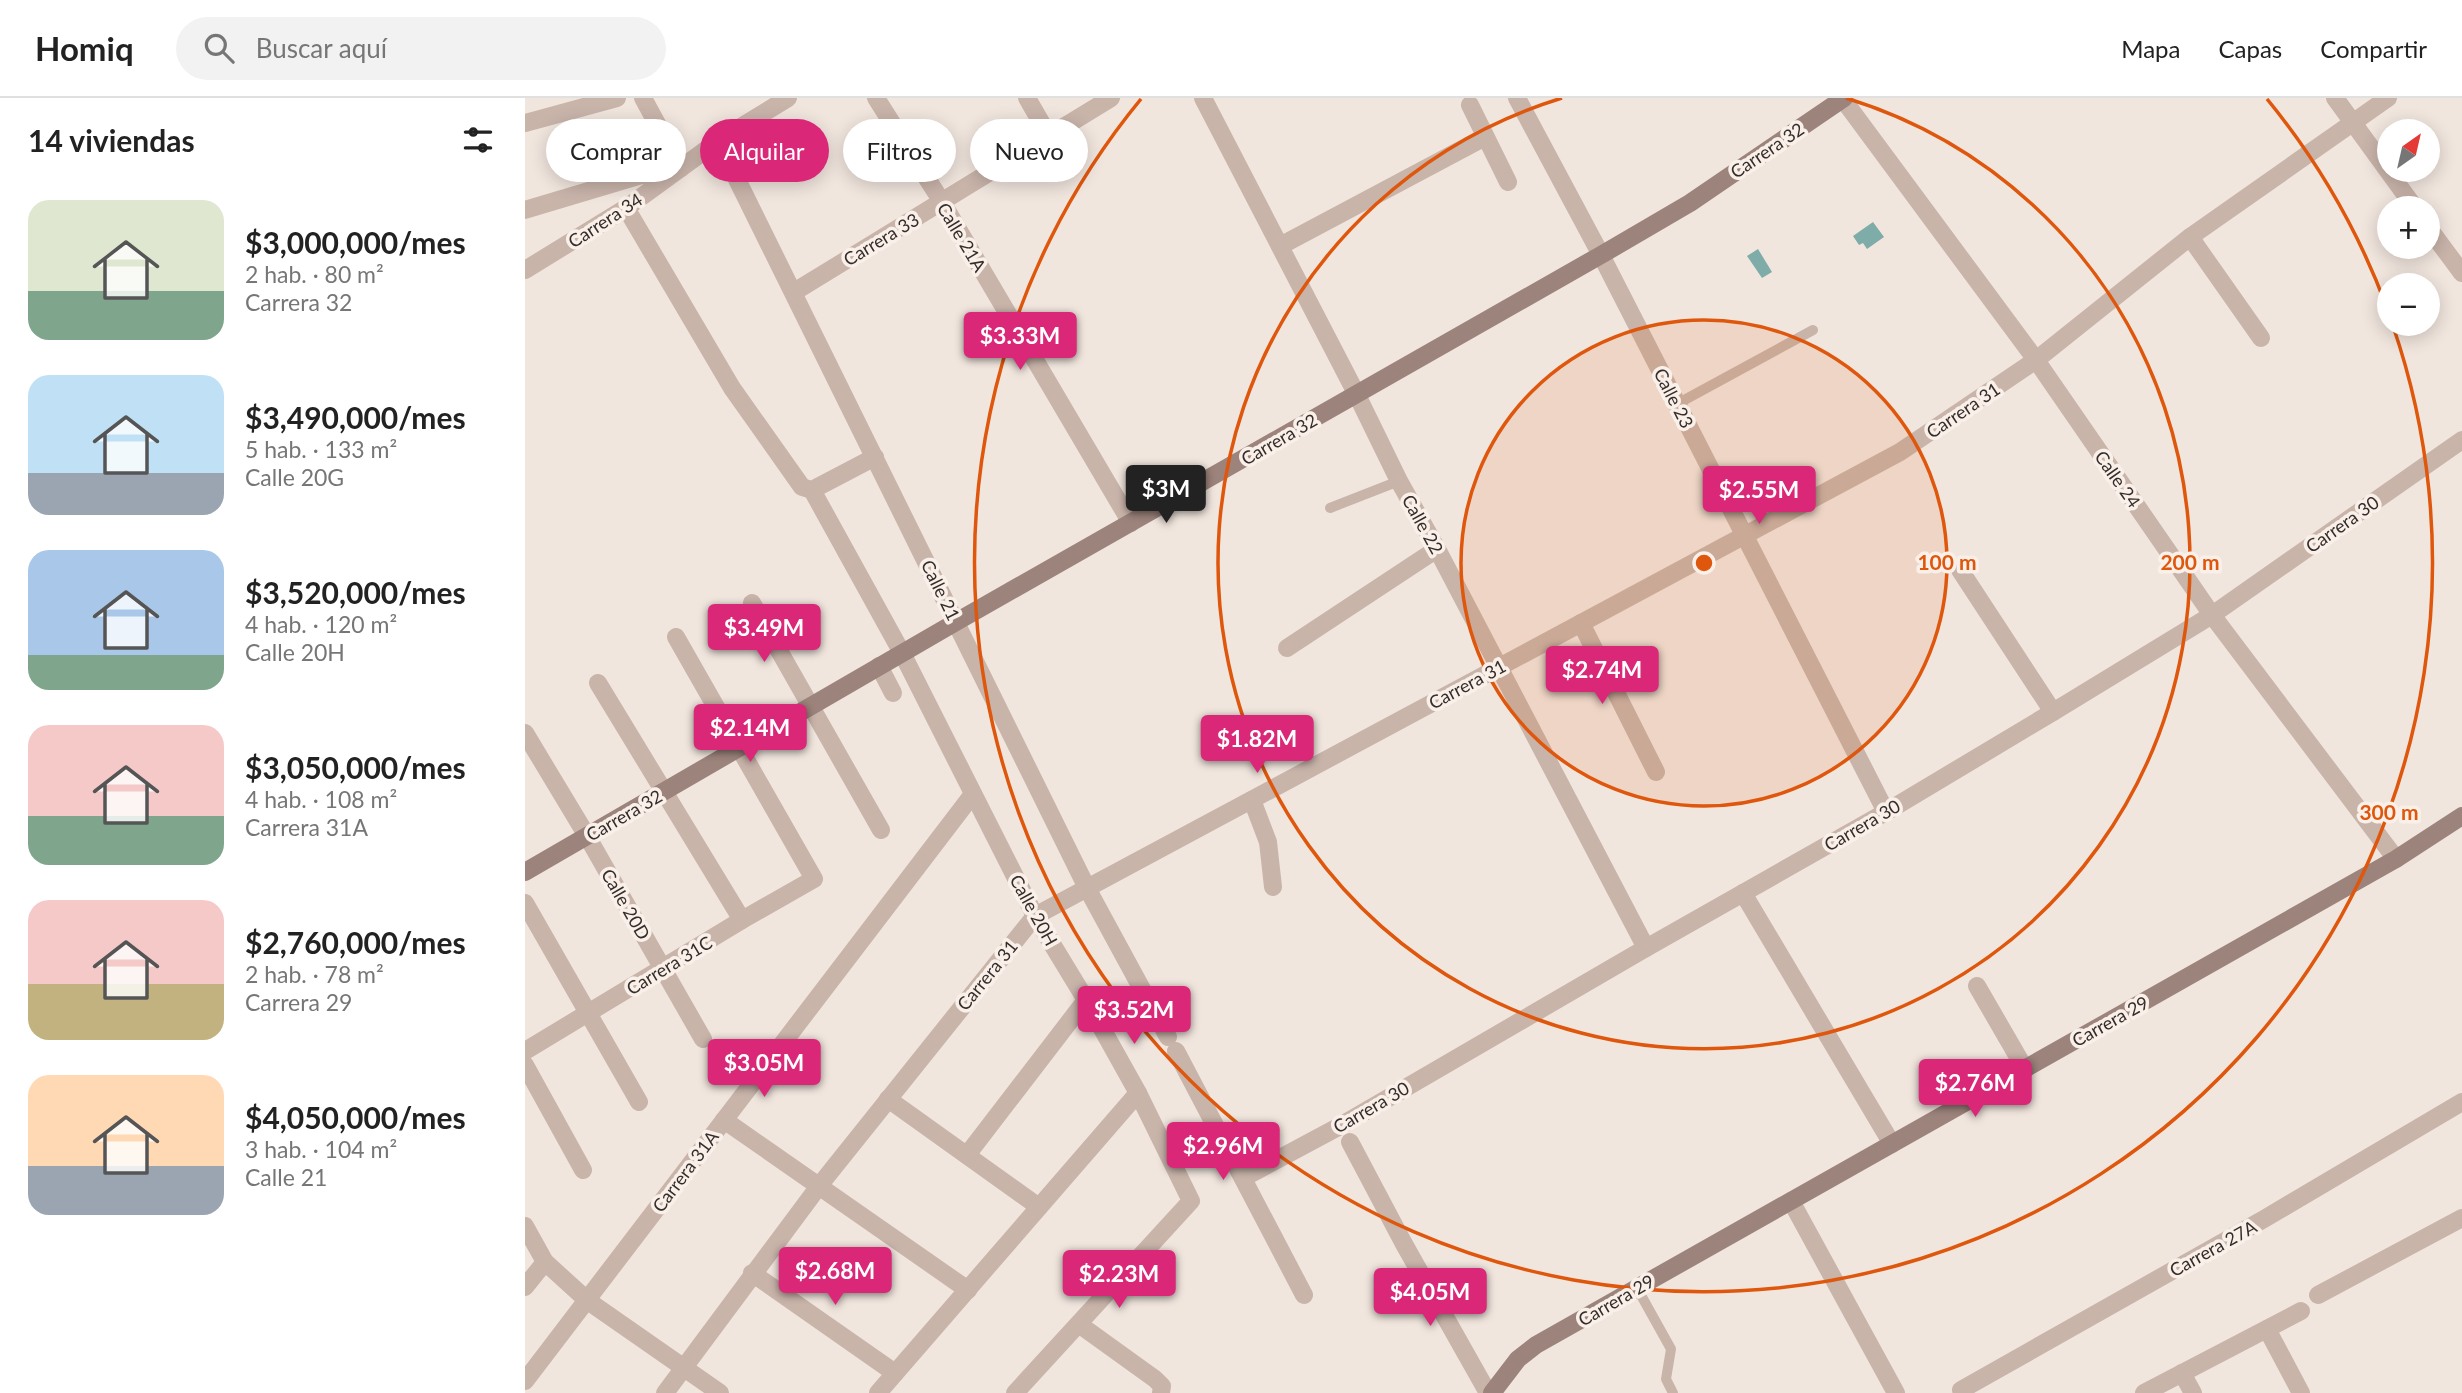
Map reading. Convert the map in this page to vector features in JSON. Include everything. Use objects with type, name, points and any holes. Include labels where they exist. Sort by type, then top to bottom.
[{"type":"street","points":[[525,123],[617,98]]},
{"type":"street","points":[[643,98],[654,119]]},
{"type":"street","name":"Carrera 34","points":[[754,119],[788,98]]},
{"type":"street","name":"Calle 21A","points":[[876,98],[941,202],[1131,523]]},
{"type":"street","points":[[1027,98],[1039,119]]},
{"type":"street","name":"Carrera 33","points":[[1077,119],[1111,98]]},
{"type":"street","name":"Calle 22","points":[[1203,98],[1399,481],[1437,548],[1646,948]]},
{"type":"street","name":"Calle 23","points":[[1517,98],[1601,255],[1885,812]]},
{"type":"street","name":"Carrera 32","points":[[525,872],[879,666],[1690,203],[1843,98]]},
{"type":"street","name":"Calle 24","points":[[1843,98],[2036,360],[2212,615],[2396,859]]},
{"type":"street","points":[[2335,98],[2406,196]]},
{"type":"street","name":"Carrera 31","points":[[664,1393],[819,1186],[1034,916],[1901,452],[2036,360],[2190,237],[2388,98]]},
{"type":"street","points":[[1470,105],[1508,182]]},
{"type":"street","points":[[1280,246],[1485,137]]},
{"type":"street","points":[[525,210],[619,182]]},
{"type":"street","name":"Carrera 34","points":[[525,270],[626,208],[661,182]]},
{"type":"street","name":"Calle 21","points":[[739,182],[1087,888],[1304,1295]]},
{"type":"street","name":"Carrera 33","points":[[794,292],[974,182]]},
{"type":"street","name":"Calle 20H","points":[[626,208],[732,388],[802,487],[812,490],[902,653],[1034,916],[1086,1000],[1138,1093],[1191,1201],[1080,1325]]},
{"type":"street","points":[[2190,237],[2261,338]]},
{"type":"street","points":[[2440,243],[2462,273]]},
{"type":"street","name":"Carrera 30","points":[[1243,1178],[1340,1126],[1885,812],[2053,712],[2212,615],[2462,440]]},
{"type":"street","points":[[812,490],[875,457]]},
{"type":"street","points":[[1287,648],[1437,548]]},
{"type":"street","points":[[1960,570],[2053,712]]},
{"type":"street","points":[[753,603],[881,830]]},
{"type":"street","points":[[1581,623],[1656,772]]},
{"type":"street","points":[[676,637],[739,748]]},
{"type":"street","points":[[879,666],[893,693]]},
{"type":"street","points":[[598,683],[742,920]]},
{"type":"street","name":"Calle 20D","points":[[525,733],[703,1039]]},
{"type":"street","name":"Carrera 31C","points":[[525,1051],[742,920],[814,880],[739,748]]},
{"type":"street","name":"Carrera 31A","points":[[525,1381],[973,794]]},
{"type":"street","points":[[1252,800],[1268,842],[1273,887]]},
{"type":"street","name":"Carrera 29","points":[[1490,1393],[1518,1359],[1536,1345],[2396,859],[2462,816]]},
{"type":"street","points":[[1743,893],[1892,1144]]},
{"type":"street","points":[[525,903],[639,1102]]},
{"type":"street","points":[[1977,986],[2025,1069]]},
{"type":"street","points":[[967,1155],[1086,1000]]},
{"type":"street","points":[[525,1065],[583,1170]]},
{"type":"street","points":[[878,1393],[1138,1093]]},
{"type":"street","points":[[888,1099],[1039,1207]]},
{"type":"street","name":"Carrera 27A","points":[[1961,1390],[2264,1219],[2462,1102]]},
{"type":"street","points":[[724,1120],[968,1290]]},
{"type":"street","points":[[1350,1142],[1404,1244],[1490,1393]]},
{"type":"street","points":[[1791,1201],[1896,1393]]},
{"type":"street","points":[[2318,1295],[2462,1218]]},
{"type":"street","points":[[525,1226],[545,1262],[588,1301],[720,1393]]},
{"type":"street","points":[[525,1287],[545,1262]]},
{"type":"street","points":[[752,1273],[895,1373]]},
{"type":"street","points":[[2144,1393],[2301,1311]]},
{"type":"street","points":[[1015,1393],[1080,1325],[1155,1379],[1162,1386],[1161,1393]]},
{"type":"street","points":[[2267,1329],[2301,1393]]},
{"type":"street","points":[[2182,1373],[2193,1393]]},
{"type":"lane","points":[[1677,404],[1813,330]]},
{"type":"lane","points":[[1330,508],[1399,481]]},
{"type":"lane","points":[[1637,1288],[1671,1349],[1665,1379],[1673,1393]]},
{"type":"water","points":[[1873,222],[1884,237],[1867,249],[1863,243],[1859,245],[1853,236]]},
{"type":"water","points":[[1758,249],[1772,272],[1762,278],[1747,256]]}]
